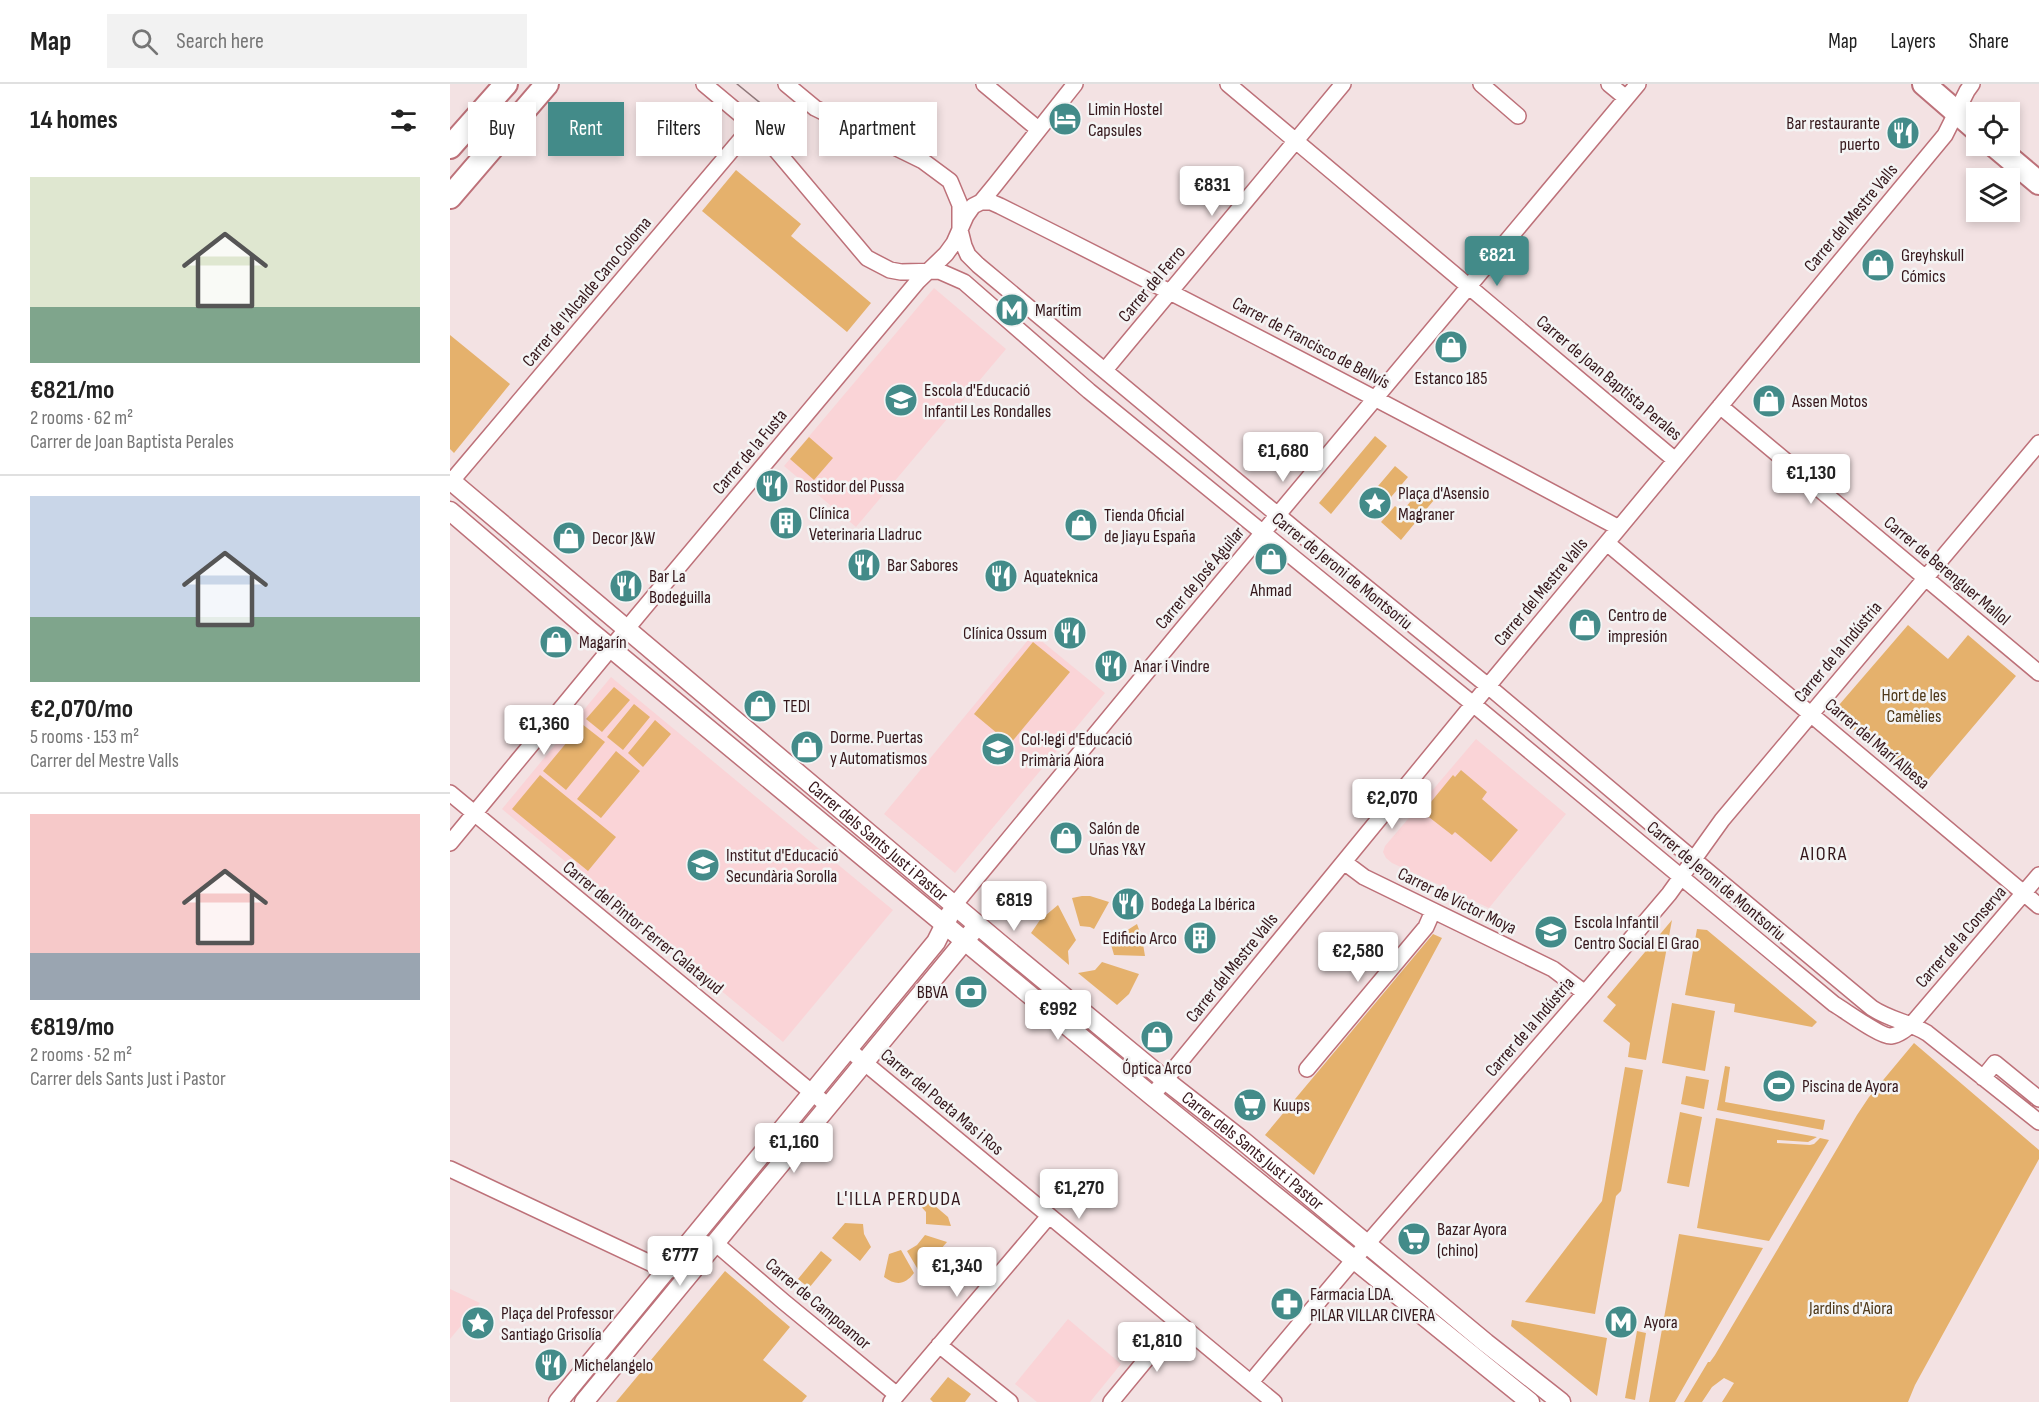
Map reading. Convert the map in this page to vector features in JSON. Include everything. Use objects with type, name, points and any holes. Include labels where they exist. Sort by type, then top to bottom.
[{"type":"main road","points":[[450,147],[506,84]]},
{"type":"main road","points":[[450,197],[547,84]]},
{"type":"main road","points":[[1923,84],[1966,120]]},
{"type":"main road","points":[[2007,156],[2039,183]]},
{"type":"street","name":"Carrer de Jeroni de Montsoriu","points":[[704,84],[734,109]]},
{"type":"street","name":"Carrer de Jeroni de Montsoriu","points":[[786,84],[815,108],[923,161],[950,181],[960,205],[960,230],[968,255],[978,265],[1278,515],[1488,686],[1872,1008],[1890,1018],[1912,1024],[1927,1033],[2039,1122]]},
{"type":"street","points":[[984,84],[1038,129]]},
{"type":"street","name":"Carrer de la Fusta","points":[[450,843],[928,271],[946,254],[973,206],[981,202],[1075,84]]},
{"type":"street","name":"Carrer de Joan Baptista Perales","points":[[1228,84],[1676,460]]},
{"type":"street","name":"Carrer del Ferro","points":[[1105,370],[1343,84]]},
{"type":"street","points":[[1481,84],[1518,116]]},
{"type":"street","points":[[1609,84],[1626,98]]},
{"type":"street","name":"Carrer de José Aguilar","points":[[955,904],[1638,84]]},
{"type":"street","name":"Carrer del Mestre Valls","points":[[1152,1096],[1473,704],[1946,135],[1972,84]]},
{"type":"street","name":"Carrer de l'Alcalde Cano Coloma","points":[[450,482],[734,147]]},
{"type":"street","name":"Carrer de Jeroni de Montsoriu","points":[[780,156],[867,258],[890,270],[939,271],[964,282],[1089,391],[1473,704],[1834,1004],[1874,1030],[1889,1036],[1899,1034],[1912,1024]]},
{"type":"street","name":"Carrer de Francisco de Bellvís","points":[[981,202],[991,202],[1000,206],[1171,292],[1619,528]]},
{"type":"street","name":"Carrer de Berenguer Mallol","points":[[1720,406],[2039,673]]},
{"type":"street","name":"Carrer de la Indústria","points":[[1251,1382],[1353,1260],[1661,903],[1722,820],[2039,444]]},
{"type":"street","name":"Carrer dels Sants Just i Pastor","points":[[450,482],[978,925],[1561,1402]]},
{"type":"street","name":"Carrer dels Sants Just i Pastor","points":[[450,511],[1152,1096],[1530,1402]]},
{"type":"street","name":"Carrer del Marí Albesa","points":[[1607,543],[2039,906]]},
{"type":"street","name":"Carrer del Pintor Ferrer Calatayud","points":[[450,792],[827,1106]]},
{"type":"street","name":"Carrer de Víctor Moya","points":[[1344,862],[1364,877],[1553,969],[1585,993]]},
{"type":"street","name":"Carrer de la Conserva","points":[[1912,1024],[2039,875]]},
{"type":"street","points":[[558,1402],[936,942],[955,904]]},
{"type":"street","points":[[1307,1069],[1426,927],[1433,911]]},
{"type":"street","points":[[584,1402],[978,925]]},
{"type":"street","name":"Carrer del Poeta Mas i Ros","points":[[848,1050],[1275,1402]]},
{"type":"street","points":[[1983,1078],[1995,1063],[2039,1099]]},
{"type":"street","points":[[450,1169],[665,1270],[693,1269]]},
{"type":"street","points":[[713,1213],[711,1231],[714,1242]]},
{"type":"street","points":[[894,1398],[1049,1216]]},
{"type":"street","name":"Carrer de Campoamor","points":[[714,1242],[894,1398]]},
{"type":"street","points":[[1111,1402],[1177,1322]]},
{"type":"street","points":[[939,1344],[1010,1402]]},
{"type":"shaded area","name":"Escola d'Educació Infantil Les Rondalles","points":[[934,288],[1006,349],[856,527],[784,466]]},
{"type":"shaded area","name":"Col·legi d'Educació Primària Aiora","points":[[1033,634],[1105,693],[955,873],[884,814]]},
{"type":"shaded area","name":"Institut d'Educació Secundària Sorolla","points":[[611,677],[893,910],[783,1042],[502,809]]},
{"type":"shaded area","points":[[1476,739],[1566,814],[1489,908],[1392,863],[1383,852],[1385,846]]},
{"type":"shaded area","points":[[450,1289],[480,1303],[450,1339]]},
{"type":"shaded area","points":[[1068,1319],[1121,1364],[1090,1402],[1037,1402],[1015,1384]]},
{"type":"green space","points":[[736,170],[801,224],[791,236],[871,303],[847,332],[702,211]]},
{"type":"green space","points":[[450,335],[510,384],[454,453],[450,449]]},
{"type":"green space","points":[[1375,436],[1387,446],[1331,514],[1319,503]]},
{"type":"green space","points":[[809,437],[833,458],[814,480],[790,459]]},
{"type":"green space","points":[[1395,466],[1408,477],[1375,516],[1362,505]]},
{"type":"green space","points":[[1421,489],[1434,500],[1418,519],[1405,508]]},
{"type":"green space","points":[[1395,506],[1415,523],[1401,540],[1381,522]]},
{"type":"green space","name":"Hort de les Camèlies","points":[[1908,625],[1948,659],[1968,635],[2016,676],[1922,787],[1833,712]]},
{"type":"green space","points":[[1033,642],[1070,672],[1010,744],[974,714]]},
{"type":"green space","points":[[614,687],[630,700],[602,732],[586,719]]},
{"type":"green space","points":[[634,704],[650,717],[623,750],[607,737]]},
{"type":"green space","points":[[655,720],[671,734],[643,767],[628,753]]},
{"type":"green space","points":[[582,724],[605,742],[566,790],[543,771]]},
{"type":"green space","points":[[616,751],[640,771],[601,818],[577,799]]},
{"type":"green space","points":[[1461,770],[1487,792],[1482,799],[1518,830],[1491,862],[1455,832],[1452,835],[1425,814],[1428,810],[1426,808],[1453,775],[1455,777]]},
{"type":"green space","points":[[540,775],[616,837],[588,871],[512,809]]},
{"type":"green space","points":[[1082,896],[1109,902],[1094,929],[1080,926],[1072,898]]},
{"type":"green space","points":[[1058,905],[1076,940],[1068,951],[1069,965],[1031,933],[1040,920]]},
{"type":"green space","points":[[1672,920],[1646,1060],[1628,1057],[1630,1043],[1603,1021],[1616,1005],[1607,997]]},
{"type":"green space","points":[[1137,924],[1145,956],[1114,955],[1110,941]]},
{"type":"green space","points":[[1697,929],[1707,930],[1817,1022],[1812,1027],[1734,1012],[1735,1004],[1685,995]]},
{"type":"green space","points":[[1433,934],[1442,938],[1314,1175],[1265,1135]]},
{"type":"green space","points":[[1102,962],[1139,974],[1129,994],[1117,1005],[1078,973],[1095,970]]},
{"type":"green space","points":[[1672,1003],[1715,1011],[1705,1071],[1662,1063]]},
{"type":"green space","name":"Jardins d'Aiora","points":[[1914,1043],[2039,1150],[2039,1159],[1915,1385],[1908,1402],[1722,1402],[1734,1383],[1724,1378],[1712,1387],[1702,1402],[1684,1402],[1708,1362],[1715,1355],[1857,1115]]},
{"type":"green space","points":[[1725,1066],[1730,1067],[1725,1102],[1825,1120],[1823,1130],[1717,1110]]},
{"type":"green space","points":[[1625,1067],[1643,1070],[1621,1191],[1616,1196],[1595,1314],[1525,1302],[1602,1201]]},
{"type":"green space","points":[[1686,1076],[1709,1080],[1704,1109],[1681,1104]]},
{"type":"green space","points":[[1680,1112],[1702,1117],[1689,1187],[1667,1183]]},
{"type":"green space","points":[[1716,1118],[1817,1137],[1808,1142],[1777,1140],[1777,1143],[1810,1145],[1820,1138],[1829,1140],[1769,1241],[1697,1228]]},
{"type":"green space","points":[[921,1194],[948,1217],[951,1226],[926,1224],[926,1212],[916,1201]]},
{"type":"green space","points":[[845,1223],[863,1224],[864,1234],[871,1247],[860,1261],[832,1238]]},
{"type":"green space","points":[[1679,1234],[1763,1248],[1675,1402],[1649,1402]]},
{"type":"green space","points":[[925,1235],[947,1242],[920,1273],[907,1251],[917,1245]]},
{"type":"green space","points":[[901,1250],[914,1273],[904,1282],[896,1283],[884,1277],[889,1254]]},
{"type":"green space","points":[[821,1251],[832,1260],[809,1288],[798,1279]]},
{"type":"green space","points":[[725,1271],[790,1327],[763,1360],[807,1396],[802,1402],[616,1402]]},
{"type":"green space","points":[[1512,1320],[1607,1338],[1597,1396],[1511,1326]]},
{"type":"green space","points":[[1637,1331],[1646,1333],[1635,1400],[1625,1398]]},
{"type":"green space","points":[[948,1377],[971,1394],[965,1402],[933,1402],[930,1399]]},
{"type":"tram line","points":[[737,84],[759,102]]},
{"type":"place","name":"Limin Hostel Capsules","points":[[1065,119]]},
{"type":"place","name":"Bar restaurante puerto","points":[[1903,133]]},
{"type":"place","name":"Greyhskull Cómics","points":[[1878,265]]},
{"type":"place","name":"Marítim","points":[[1012,310]]},
{"type":"place","name":"Estanco 185","points":[[1451,347]]},
{"type":"place","name":"Escola d'Educació Infantil Les Rondalles","points":[[901,400]]},
{"type":"place","name":"Assen Motos","points":[[1769,401]]},
{"type":"place","name":"Rostidor del Pussa","points":[[772,486]]},
{"type":"place","name":"Plaça d'Asensio Magraner","points":[[1375,503]]},
{"type":"place","name":"Clínica Veterinaria Lladruc","points":[[786,523]]},
{"type":"place","name":"Tienda Oficial de Jiayu España","points":[[1081,525]]},
{"type":"place","name":"Decor J&W","points":[[569,538]]},
{"type":"place","name":"Ahmad","points":[[1271,559]]},
{"type":"place","name":"Bar Sabores","points":[[864,565]]},
{"type":"place","name":"Aquateknica","points":[[1001,576]]},
{"type":"place","name":"Bar La Bodeguilla","points":[[626,586]]},
{"type":"place","name":"Centro de impresión","points":[[1585,625]]},
{"type":"place","name":"Clínica Ossum","points":[[1070,633]]},
{"type":"place","name":"Magarín","points":[[556,642]]},
{"type":"place","name":"Anar i Vindre","points":[[1111,666]]},
{"type":"place","name":"TEDI","points":[[760,706]]},
{"type":"place","name":"Dorme. Puertas y Automatismos","points":[[807,747]]},
{"type":"place","name":"Col·legi d'Educació Primària Aiora","points":[[998,749]]},
{"type":"place","name":"Salón de Uñas Y&Y","points":[[1066,838]]},
{"type":"place","name":"Institut d'Educació Secundària Sorolla","points":[[703,865]]},
{"type":"place","name":"Bodega La Ibérica","points":[[1128,904]]},
{"type":"place","name":"Escola Infantil Centro Social El Grao","points":[[1551,932]]},
{"type":"place","name":"Edificio Arco","points":[[1200,938]]},
{"type":"place","name":"BBVA","points":[[971,992]]},
{"type":"place","name":"Óptica Arco","points":[[1157,1037]]},
{"type":"place","name":"Piscina de Ayora","points":[[1779,1086]]},
{"type":"place","name":"Kuups","points":[[1250,1105]]},
{"type":"place","name":"Bazar Ayora (chino)","points":[[1414,1239]]},
{"type":"place","name":"Farmacia LDA. PILAR VILLAR CIVERA","points":[[1287,1304]]},
{"type":"place","name":"Ayora","points":[[1621,1322]]},
{"type":"place","name":"Plaça del Professor Santiago Grisolía","points":[[478,1323]]},
{"type":"place","name":"Michelangelo","points":[[551,1365]]},
{"type":"district","name":"AIORA","points":[[1824,854]]},
{"type":"district","name":"L'ILLA PERDUDA","points":[[899,1199]]}]
